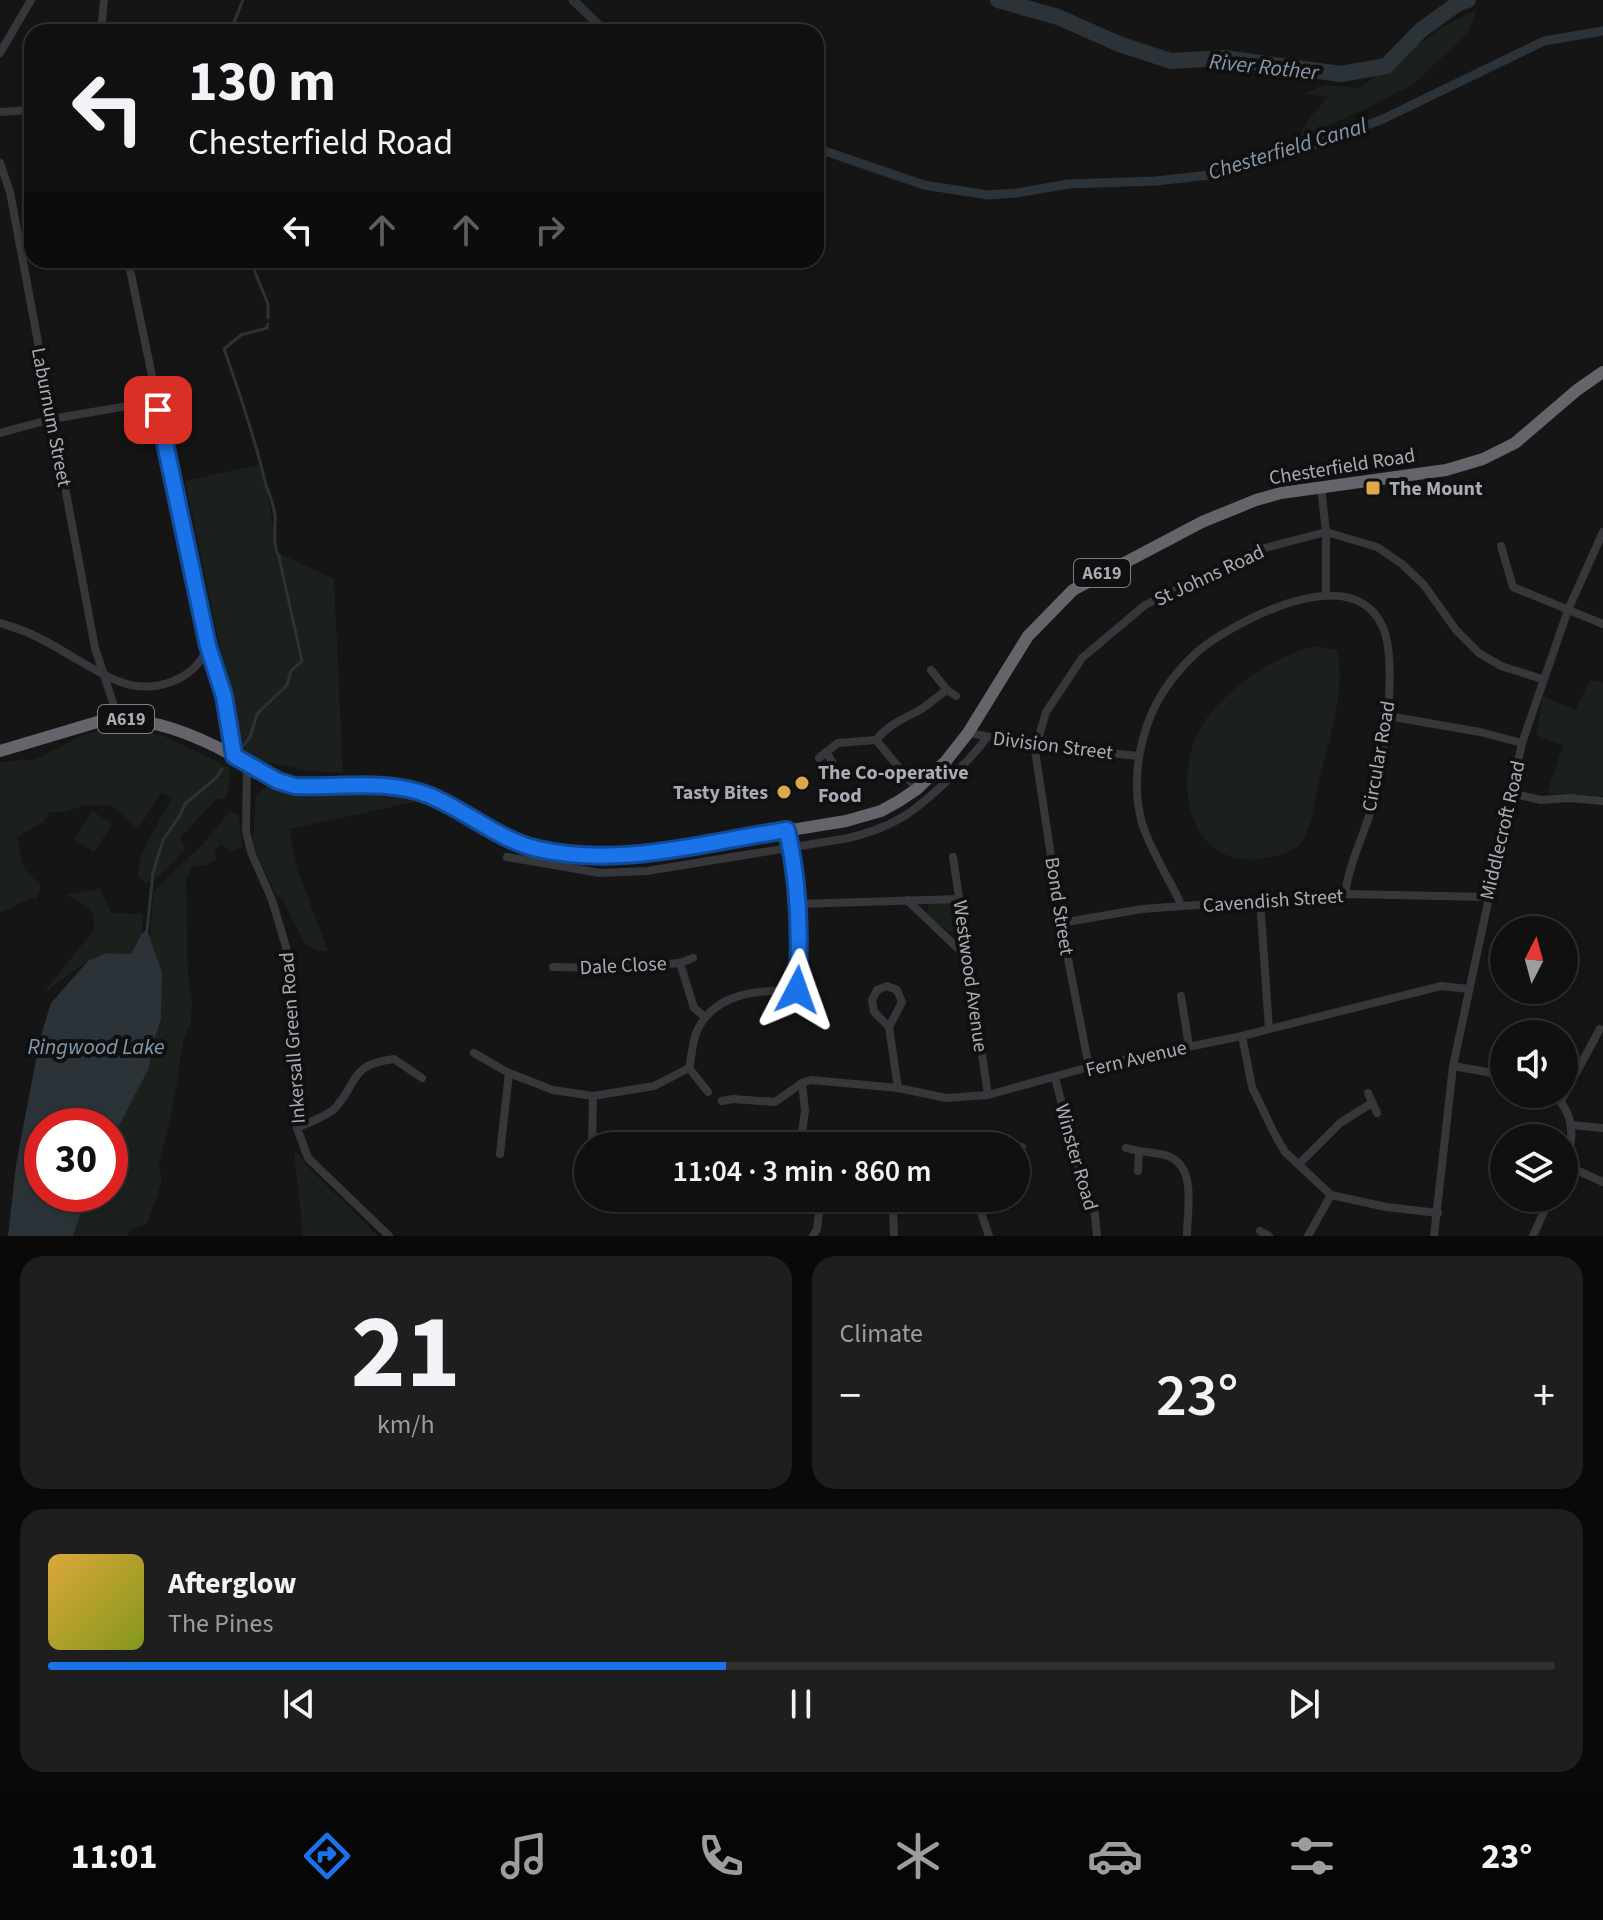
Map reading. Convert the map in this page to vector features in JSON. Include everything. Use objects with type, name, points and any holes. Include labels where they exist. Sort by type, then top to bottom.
[{"type":"highway","name":"Chesterfield Road","points":[[247,764],[278,781],[295,786],[400,786],[428,795],[537,849],[609,857],[846,821],[881,811],[917,789],[968,733],[1028,636],[1073,590],[1157,543],[1229,511],[1281,493],[1446,470],[1497,454],[1603,372]]},
{"type":"highway","name":"A619","points":[[0,751],[118,718],[178,730],[247,764]]},
{"type":"street","points":[[0,53],[31,0]]},
{"type":"street","points":[[102,24],[104,0]]},
{"type":"street","points":[[0,112],[24,110]]},
{"type":"street","name":"Laburnum Street","points":[[0,163],[10,192],[24,268]]},
{"type":"street","name":"Laburnum Street","points":[[24,268],[102,672],[118,718]]},
{"type":"street","points":[[130,268],[208,646],[224,696],[234,756]]},
{"type":"street","points":[[0,433],[52,419],[157,401]]},
{"type":"street","points":[[1180,906],[1142,824],[1138,756],[1148,723],[1165,689],[1205,646],[1243,622],[1294,601],[1326,594],[1326,532],[1321,487]]},
{"type":"street","points":[[1326,532],[1377,547],[1389,555],[1424,585],[1456,630],[1479,653],[1501,666],[1542,679]]},
{"type":"street","name":"St Johns Road","points":[[1037,745],[1046,712],[1082,658],[1145,605],[1257,550],[1326,532]]},
{"type":"street","name":"Middlecroft Road","points":[[1434,1236],[1453,1066],[1522,743],[1568,610],[1603,532]]},
{"type":"street","points":[[1501,546],[1513,587],[1603,624]]},
{"type":"street","name":"Circular Road","points":[[1326,594],[1343,596],[1360,603],[1376,616],[1385,633],[1389,670],[1388,716],[1372,805],[1348,875],[1345,894]]},
{"type":"street","points":[[0,623],[32,634],[117,680],[133,685],[167,683],[182,678],[196,668],[208,646]]},
{"type":"street","points":[[931,670],[956,696]]},
{"type":"street","points":[[833,763],[822,755],[838,743],[876,740],[903,717],[921,709],[947,690]]},
{"type":"street","points":[[1388,716],[1480,732],[1522,743]]},
{"type":"street","name":"Division Street","points":[[968,733],[1037,745],[1138,756]]},
{"type":"street","points":[[507,857],[600,873],[647,871],[791,848],[878,830],[904,817],[976,753],[987,737]]},
{"type":"street","points":[[876,740],[917,789]]},
{"type":"street","name":"Bond Street","points":[[1037,745],[1035,750],[1061,923],[1089,1067]]},
{"type":"street","name":"Inkersall Green Road","points":[[247,764],[246,831],[289,957],[297,1128],[308,1158],[389,1236]]},
{"type":"street","points":[[1510,793],[1541,800],[1569,798],[1603,801]]},
{"type":"street","points":[[708,1092],[689,1068],[696,1033],[705,1017],[722,1002],[754,991],[797,990],[800,947],[798,904],[787,830]]},
{"type":"street","name":"Westwood Avenue","points":[[953,857],[988,1095]]},
{"type":"street","name":"Cavendish Street","points":[[1061,923],[1142,909],[1345,894],[1487,897]]},
{"type":"street","points":[[798,904],[960,899]]},
{"type":"street","points":[[907,900],[967,957]]},
{"type":"street","points":[[1260,900],[1269,1029]]},
{"type":"street","points":[[680,963],[693,958]]},
{"type":"street","name":"Dale Close","points":[[553,967],[616,968],[680,963],[694,1008],[705,1017]]},
{"type":"street","points":[[889,1027],[874,1012],[872,1000],[877,990],[887,986],[897,990],[902,1002],[889,1027],[898,1088]]},
{"type":"street","name":"Fern Avenue","points":[[802,1083],[811,1080],[898,1088],[946,1098],[988,1095],[1089,1067],[1242,1036],[1441,986],[1469,989]]},
{"type":"street","points":[[1181,996],[1189,1046]]},
{"type":"street","points":[[1578,1070],[1600,1029]]},
{"type":"street","points":[[1242,1036],[1252,1087],[1285,1152],[1331,1195],[1386,1207],[1438,1213]]},
{"type":"street","points":[[474,1053],[509,1073],[553,1090],[593,1096],[654,1086],[689,1068]]},
{"type":"street","points":[[297,1128],[336,1108],[354,1076],[372,1062],[394,1059],[422,1078]]},
{"type":"street","points":[[1453,1066],[1490,1073]]},
{"type":"street","points":[[500,1154],[509,1073]]},
{"type":"street","name":"Winster Road","points":[[1055,1078],[1085,1191],[1094,1205],[1097,1236]]},
{"type":"street","points":[[722,1101],[775,1102],[802,1083],[805,1111],[802,1132]]},
{"type":"street","points":[[1368,1093],[1377,1113]]},
{"type":"street","points":[[592,1132],[593,1096]]},
{"type":"street","points":[[1299,1164],[1340,1123],[1372,1103]]},
{"type":"street","points":[[1578,1126],[1603,1128]]},
{"type":"street","points":[[1126,1148],[1168,1156],[1179,1162],[1187,1176],[1187,1236]]},
{"type":"street","points":[[1138,1171],[1139,1152]]},
{"type":"street","points":[[1578,1172],[1603,1182]]},
{"type":"street","points":[[1308,1236],[1331,1195]]},
{"type":"street","points":[[813,1236],[819,1212]]},
{"type":"street","points":[[893,1212],[894,1236]]},
{"type":"street","points":[[981,1212],[989,1236]]},
{"type":"street","points":[[1533,1236],[1544,1212]]},
{"type":"street","points":[[1260,1231],[1269,1236]]},
{"type":"shaded area","points":[[1477,9],[1468,32],[1414,84],[1297,139],[1311,116],[1329,97],[1305,94],[1325,85],[1360,88],[1441,28]]},
{"type":"shaded area","points":[[262,464],[278,553],[334,579],[343,773],[310,771],[256,760],[241,747],[185,481]]},
{"type":"shaded area","points":[[1316,646],[1337,650],[1340,681],[1335,716],[1307,832],[1299,845],[1286,853],[1259,859],[1233,857],[1212,847],[1198,829],[1190,808],[1187,783],[1197,734],[1220,702],[1244,681],[1286,656]]},
{"type":"shaded area","points":[[1590,680],[1603,683],[1603,796],[1547,793],[1563,746],[1536,735],[1543,696],[1575,710]]},
{"type":"shaded area","points":[[117,725],[164,736],[230,768],[228,794],[224,799],[216,799],[180,838],[186,848],[160,876],[145,883],[138,876],[141,855],[172,797],[161,793],[138,829],[111,805],[50,812],[45,821],[17,837],[24,869],[41,886],[37,899],[31,898],[0,913],[0,762],[36,759],[81,736]]},
{"type":"shaded area","points":[[270,784],[307,792],[429,799],[289,829],[298,871],[328,951],[317,951],[305,944],[283,901],[275,893],[253,845],[256,795]]},
{"type":"shaded area","points":[[92,811],[112,824],[94,852],[74,839]]},
{"type":"shaded area","points":[[230,811],[239,815],[242,847],[230,852],[221,844],[215,851],[216,860],[191,867],[186,880],[191,1022],[183,1041],[174,1102],[159,1164],[162,1181],[147,1224],[131,1229],[127,1236],[73,1236],[81,1212],[128,1212],[128,1108],[149,1068],[161,1021],[162,972],[150,937],[153,892],[204,843]]},
{"type":"shaded area","points":[[100,888],[111,913],[143,914],[142,933],[131,954],[106,953],[88,961],[42,994],[94,930],[94,916],[89,907],[66,895]]},
{"type":"shaded area","points":[[952,903],[956,907],[960,927],[957,932],[948,931],[927,915],[928,905]]},
{"type":"shaded area","points":[[294,1151],[300,1155],[306,1165],[378,1236],[303,1236]]},
{"type":"water","name":"Ringwood Lake","points":[[147,930],[162,972],[161,1020],[149,1068],[128,1108],[27,1108],[40,1039],[51,1003],[88,961],[106,953],[131,954],[142,933]]},
{"type":"water","name":"Ringwood Lake","points":[[24,1123],[24,1212],[81,1212],[73,1236],[8,1236]]},
{"type":"waterway","points":[[233,24],[243,0]]},
{"type":"waterway","name":"Chesterfield Canal","points":[[573,0],[598,24]]},
{"type":"waterway","name":"River Rother","points":[[998,0],[1058,17],[1119,44],[1171,61],[1224,58],[1341,74],[1386,66],[1421,30],[1457,4],[1468,0]]},
{"type":"waterway","name":"Chesterfield Canal","points":[[824,151],[924,185],[988,195],[1068,184],[1156,181],[1219,174],[1322,142],[1383,119],[1544,41],[1603,31]]},
{"type":"waterway","points":[[253,268],[268,304],[268,318]]},
{"type":"waterway","points":[[244,745],[250,737],[257,714],[287,685],[291,671],[302,661],[276,546],[274,507],[224,349],[241,335],[267,328],[268,324]]},
{"type":"waterway","points":[[147,930],[153,873],[163,840],[185,804],[216,778],[222,769]]},
{"type":"place","name":"The Mount","points":[[1373,488]]},
{"type":"place","name":"The Co-operative Food","points":[[802,783]]},
{"type":"place","name":"Tasty Bites","points":[[784,792]]},
{"type":"route","points":[[158,410],[208,646],[224,696],[234,756],[278,781],[295,786],[400,786],[428,795],[518,842],[537,849],[569,854],[609,857],[638,855],[787,830],[798,904],[800,947],[797,990]]}]
